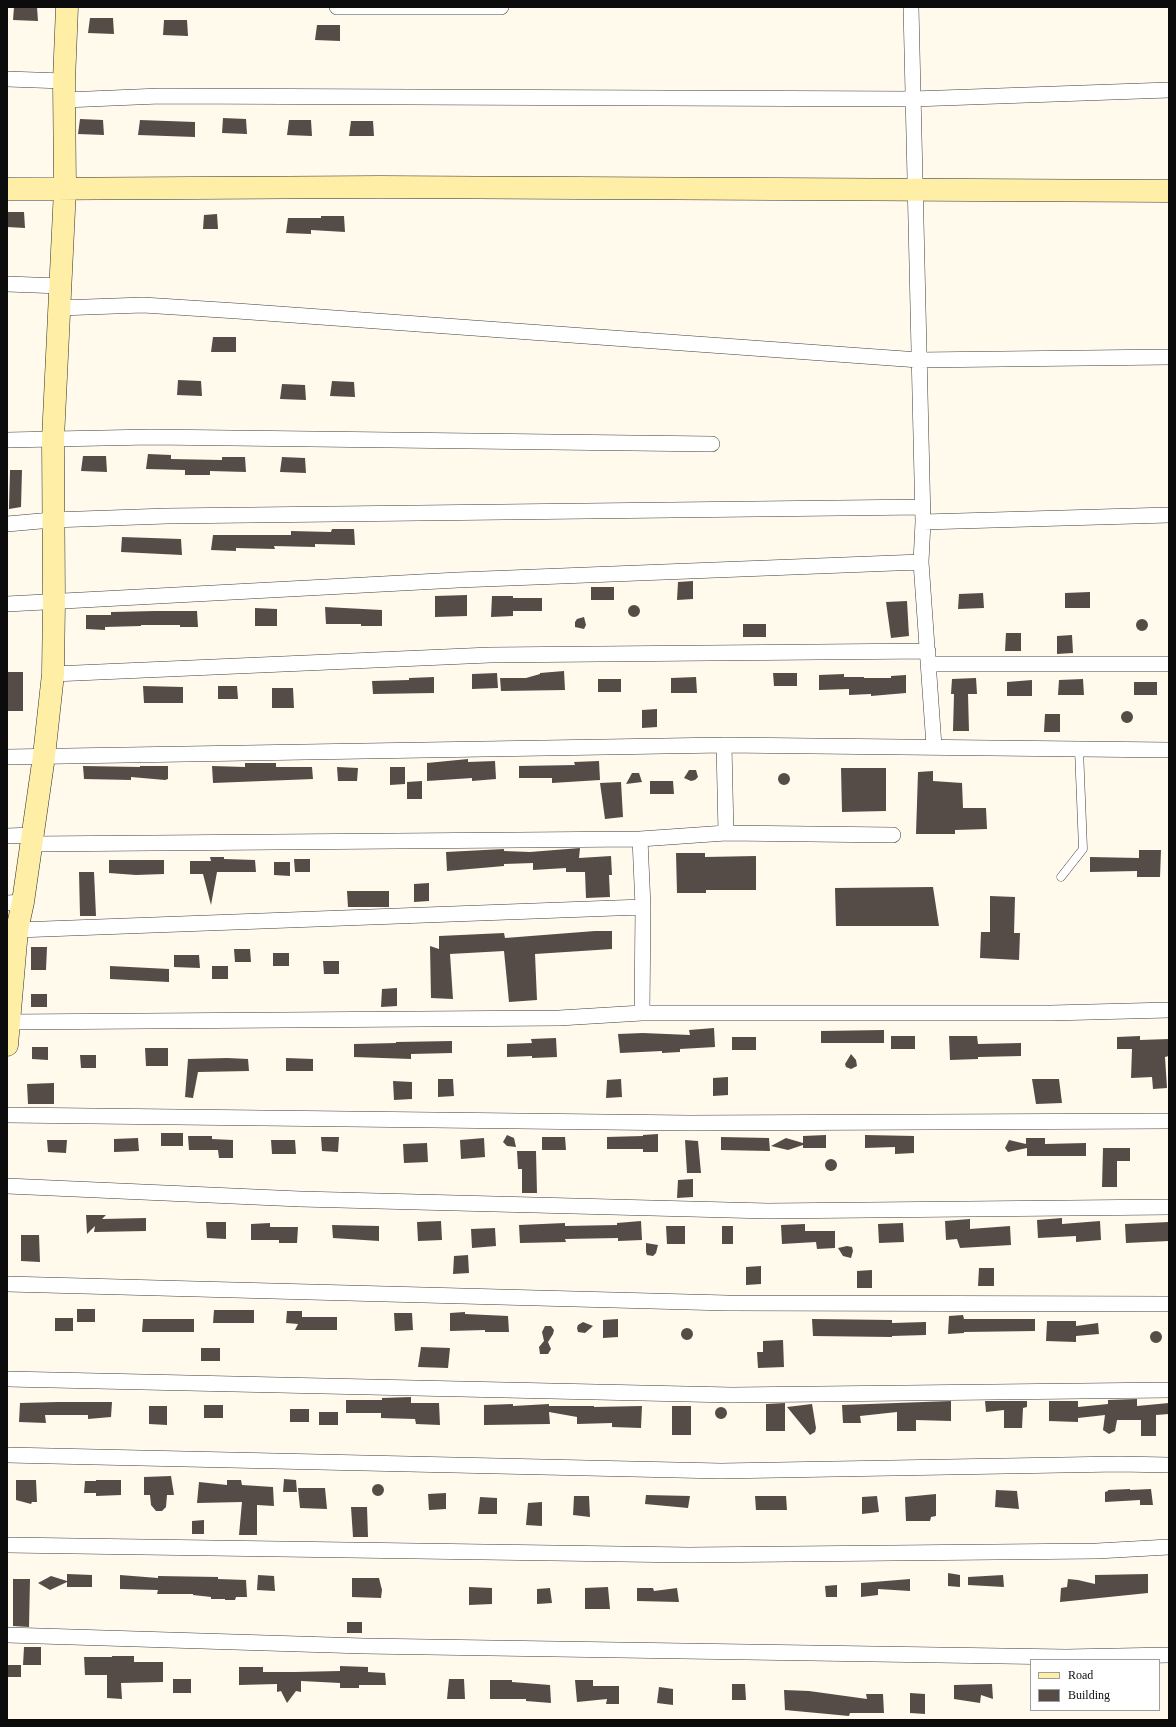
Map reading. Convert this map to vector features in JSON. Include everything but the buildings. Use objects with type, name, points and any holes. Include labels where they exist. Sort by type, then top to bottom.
[{"type":"street","points":[[7,1045],[9,1010],[18,930],[15,903],[33,840],[53,674],[53,439],[66,189],[64,90],[67,7]]},
{"type":"street","points":[[337,7],[501,7]]},
{"type":"street","points":[[911,7],[923,514],[921,562],[934,746]]},
{"type":"street","points":[[7,79],[64,90],[160,96],[913,99],[1169,90]]},
{"type":"street","points":[[7,189],[380,187],[1169,191]]},
{"type":"street","points":[[7,284],[60,286]]},
{"type":"street","points":[[59,308],[143,305],[920,360],[1169,357]]},
{"type":"street","points":[[7,440],[151,437],[712,444]]},
{"type":"street","points":[[7,524],[52,520],[167,516],[923,514],[1169,516]]},
{"type":"street","points":[[7,604],[458,580],[921,562]]},
{"type":"street","points":[[53,674],[490,655],[928,658],[1169,664]]},
{"type":"street","points":[[724,745],[726,833]]},
{"type":"street","points":[[7,757],[724,745],[934,746],[1169,750]]},
{"type":"street","points":[[7,836],[33,840],[640,839],[726,833],[893,835]]},
{"type":"street","points":[[640,839],[643,907],[642,1013]]},
{"type":"street","points":[[18,930],[643,907]]},
{"type":"street","points":[[9,1010],[559,1018],[642,1013],[1051,1013],[1169,1010]]},
{"type":"street","points":[[7,1115],[689,1123],[1169,1121]]},
{"type":"street","points":[[7,1186],[300,1199],[768,1211],[1169,1207]]},
{"type":"street","points":[[7,1284],[727,1302],[1169,1304]]},
{"type":"street","points":[[7,1380],[732,1395],[1169,1390]]},
{"type":"street","points":[[7,1455],[721,1471],[1112,1464],[1169,1465]]},
{"type":"street","points":[[7,1545],[689,1555],[1097,1551],[1169,1547]]},
{"type":"street","points":[[7,1635],[380,1646],[1066,1657],[1169,1655]]},
{"type":"lane","points":[[1061,877],[1083,849],[1079,749]]}]
